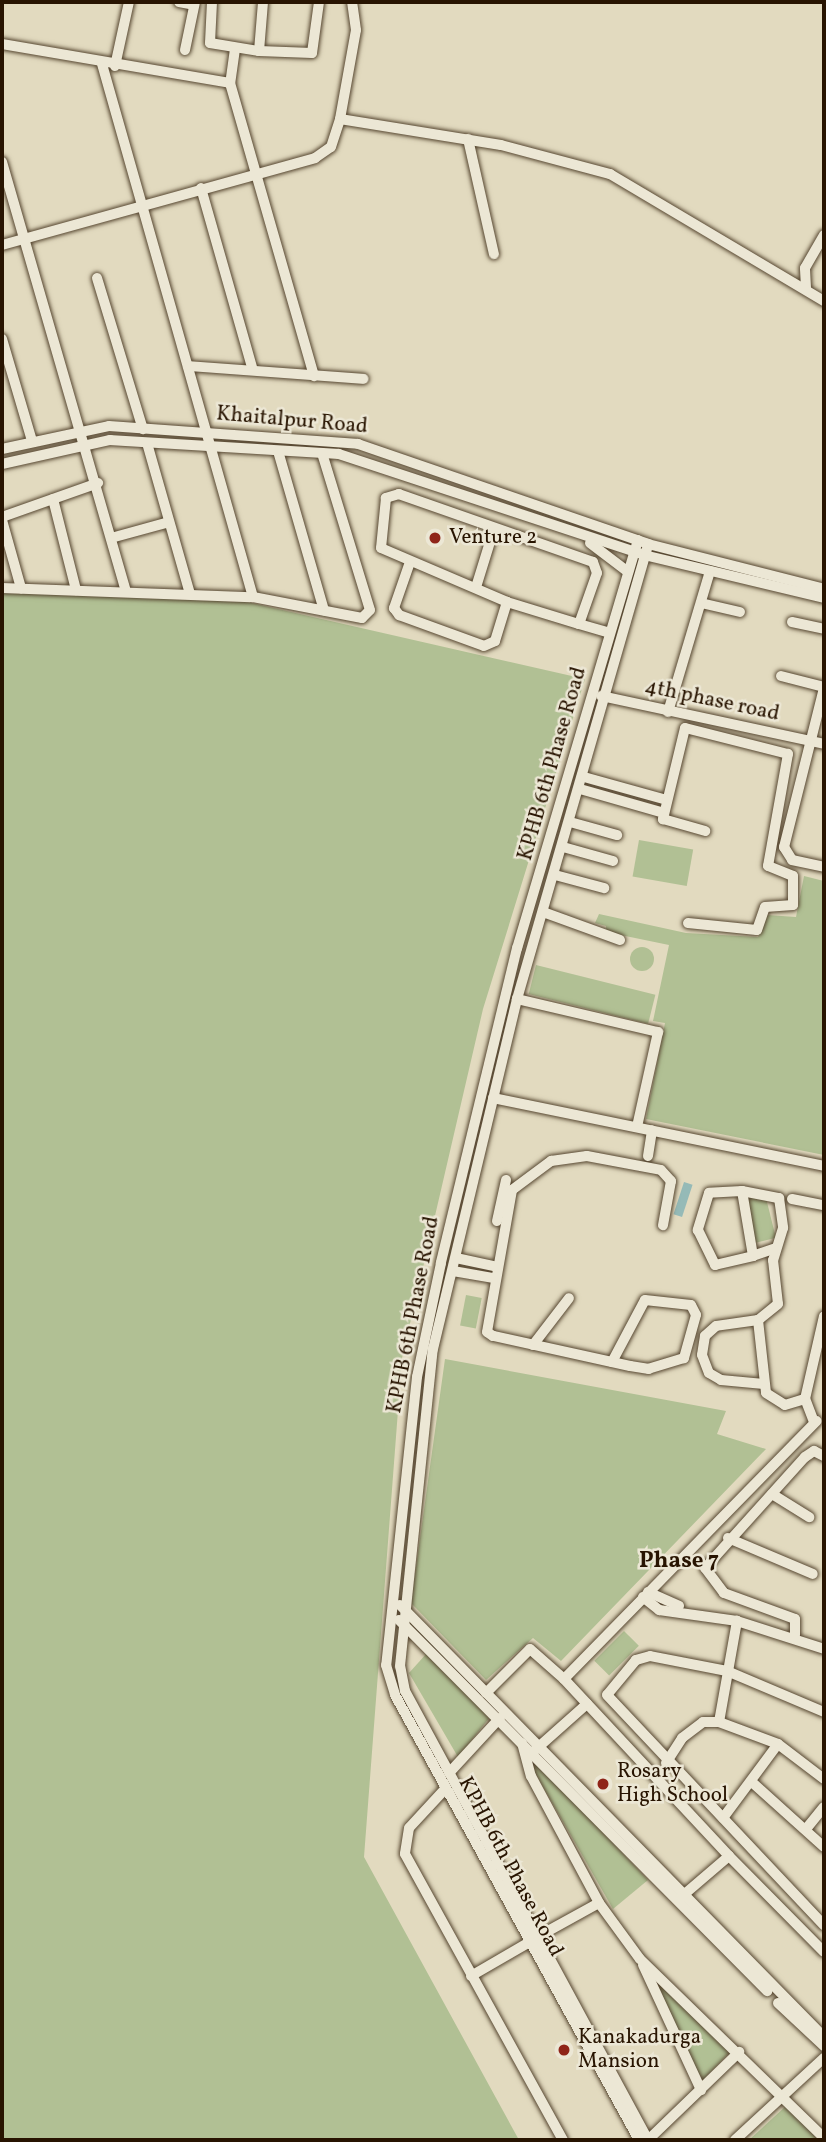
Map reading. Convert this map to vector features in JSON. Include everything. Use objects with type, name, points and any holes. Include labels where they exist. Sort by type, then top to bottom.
[{"type":"street","points":[[115,66],[129,2]]},
{"type":"street","points":[[178,2],[194,3],[185,50]]},
{"type":"street","points":[[212,2],[210,43],[235,49],[312,53],[319,2]]},
{"type":"street","points":[[259,51],[263,2]]},
{"type":"street","points":[[2,245],[323,153],[336,139],[340,119],[356,30],[352,2]]},
{"type":"street","points":[[2,44],[102,64],[230,83]]},
{"type":"street","points":[[235,49],[230,83],[314,376]]},
{"type":"street","points":[[102,64],[139,206],[208,432],[253,597]]},
{"type":"street","points":[[340,119],[468,139],[610,174],[824,301]]},
{"type":"street","points":[[468,139],[494,254]]},
{"type":"street","points":[[2,162],[22,239],[83,428],[126,591]]},
{"type":"street","points":[[201,188],[253,370]]},
{"type":"street","points":[[806,288],[805,268],[824,235]]},
{"type":"street","points":[[97,278],[143,429]]},
{"type":"street","points":[[2,339],[32,441]]},
{"type":"street","points":[[188,366],[364,379]]},
{"type":"street","name":"Khaitalpur Road","points":[[2,449],[83,428],[208,432],[389,451],[641,548]]},
{"type":"street","name":"Khaitalpur Road","points":[[2,464],[87,442],[321,453],[391,467],[580,534],[641,548]]},
{"type":"street","points":[[147,443],[190,594]]},
{"type":"street","points":[[278,451],[324,610]]},
{"type":"street","points":[[2,588],[253,597],[362,618],[370,610],[321,453]]},
{"type":"street","points":[[21,588],[2,519],[98,483]]},
{"type":"street","points":[[579,624],[598,566],[391,494],[378,542],[410,562],[477,584],[508,602],[579,624],[610,633]]},
{"type":"street","points":[[53,499],[76,590]]},
{"type":"street","points":[[111,538],[169,522]]},
{"type":"street","points":[[477,584],[494,529]]},
{"type":"street","points":[[580,534],[628,572]]},
{"type":"street","points":[[641,548],[710,571],[824,598]]},
{"type":"street","points":[[641,548],[824,589]]},
{"type":"street","name":"KPHB 6th Phase Road","points":[[639,2140],[528,1943],[390,1684],[391,1614],[428,1348],[483,1073],[628,572],[641,548]]},
{"type":"street","name":"KPHB 6th Phase Road","points":[[641,548],[607,698],[517,999],[453,1271],[428,1348],[402,1622],[405,1691],[648,2140]]},
{"type":"street","points":[[410,562],[394,608],[399,615],[484,646],[495,641],[508,602]]},
{"type":"street","points":[[668,712],[710,571]]},
{"type":"street","points":[[701,603],[740,612]]},
{"type":"street","points":[[792,622],[824,629]]},
{"type":"street","points":[[781,676],[824,688],[784,847],[792,860],[824,867]]},
{"type":"street","name":"4th phase road","points":[[593,694],[824,744]]},
{"type":"street","points":[[688,923],[757,930],[765,907],[793,905],[793,876],[768,866],[788,754],[685,728],[664,813],[664,823],[705,831]]},
{"type":"street","points":[[584,777],[667,800]]},
{"type":"street","points":[[580,789],[664,813]]},
{"type":"street","points":[[570,822],[617,835]]},
{"type":"street","points":[[563,847],[613,861]]},
{"type":"street","points":[[555,875],[604,888]]},
{"type":"street","points":[[543,912],[620,940]]},
{"type":"street","points":[[517,999],[658,1032],[636,1127]]},
{"type":"street","points":[[493,1098],[824,1166]]},
{"type":"street","points":[[648,1156],[652,1130]]},
{"type":"street","points":[[612,1362],[645,1300],[691,1305],[696,1315],[684,1358],[649,1369],[612,1362],[533,1345],[487,1332],[490,1278],[512,1190],[551,1161],[587,1156],[669,1176],[663,1225]]},
{"type":"street","points":[[499,1243],[495,1235],[506,1180]]},
{"type":"street","points":[[764,1384],[721,1380],[709,1373],[702,1355],[705,1336],[716,1326],[758,1320],[778,1304],[776,1248],[783,1228],[779,1198],[742,1191],[709,1193],[698,1230],[715,1265],[776,1248]]},
{"type":"street","points":[[742,1191],[753,1256]]},
{"type":"street","points":[[792,1199],[824,1205]]},
{"type":"street","points":[[456,1258],[495,1266]]},
{"type":"street","points":[[453,1271],[490,1278]]},
{"type":"street","points":[[533,1345],[569,1298]]},
{"type":"street","points":[[564,1679],[819,1422],[808,1402],[824,1316]]},
{"type":"street","points":[[758,1320],[764,1384],[770,1397],[785,1405],[808,1402]]},
{"type":"street","points":[[786,1409],[808,1402]]},
{"type":"street","points":[[795,1635],[795,1619],[724,1593],[708,1578],[711,1555],[805,1457],[814,1451],[824,1456]]},
{"type":"street","points":[[772,1494],[809,1517]]},
{"type":"street","points":[[728,1538],[813,1574]]},
{"type":"street","points":[[646,1594],[697,1613],[795,1635],[824,1648]]},
{"type":"street","points":[[393,1600],[403,1607],[486,1693],[536,1750],[824,2037]]},
{"type":"street","points":[[391,1614],[521,1741],[536,1750]]},
{"type":"street","points":[[719,1722],[737,1621]]},
{"type":"street","points":[[486,1693],[530,1648],[564,1679],[729,1856],[824,1952]]},
{"type":"street","points":[[824,1712],[727,1671],[650,1656],[636,1660],[612,1683],[609,1702],[824,1925]]},
{"type":"street","points":[[536,1750],[587,1704]]},
{"type":"street","points":[[449,1773],[500,1718]]},
{"type":"street","points":[[666,1763],[682,1738],[703,1723],[719,1722],[778,1744],[824,1779]]},
{"type":"street","points":[[521,1741],[531,1776],[599,1903],[640,1959],[739,2052],[824,2138]]},
{"type":"street","points":[[723,1818],[754,1784],[778,1744]]},
{"type":"street","points":[[754,1784],[824,1847]]},
{"type":"street","points":[[446,1788],[408,1828],[403,1846],[471,1976],[564,2140]]},
{"type":"street","points":[[806,1829],[824,1807]]},
{"type":"street","points":[[682,1897],[729,1856]]},
{"type":"street","points":[[682,1897],[824,2046]]},
{"type":"street","points":[[539,1936],[599,1903]]},
{"type":"street","points":[[471,1976],[528,1943]]},
{"type":"street","points":[[640,1959],[701,2090]]},
{"type":"street","points":[[648,2140],[739,2052]]},
{"type":"street","points":[[735,2140],[824,2058]]},
{"type":"green space","points":[[2,593],[247,602],[585,679],[483,1009],[402,1358],[364,1857],[519,2140],[2,2140]]},
{"type":"green space","points":[[639,840],[693,850],[687,886],[633,876]]},
{"type":"green space","points":[[804,876],[824,881],[824,1155],[646,1119],[665,1023],[653,1021],[669,945],[606,932],[606,926],[595,923],[599,914],[686,933],[758,937],[767,915],[796,917]]},
{"type":"green space","points":[[642,947],[651,950],[654,959],[651,968],[642,971],[633,968],[630,959],[633,950]]},
{"type":"green space","points":[[536,965],[655,995],[648,1024],[529,994]]},
{"type":"green space","points":[[765,1194],[776,1238],[756,1243],[745,1199]]},
{"type":"green space","points":[[466,1295],[482,1298],[476,1328],[460,1325]]},
{"type":"green space","points":[[445,1359],[726,1411],[717,1434],[766,1449],[561,1661],[533,1638],[486,1680],[411,1603]]},
{"type":"green space","points":[[624,1631],[639,1646],[609,1676],[594,1661]]},
{"type":"green space","points":[[427,1653],[490,1717],[458,1757],[409,1673]]},
{"type":"green space","points":[[532,1758],[648,1880],[613,1909],[534,1771]]},
{"type":"green space","points":[[652,1974],[731,2051],[702,2081]]},
{"type":"green space","points":[[787,2105],[822,2140],[749,2140]]},
{"type":"water","points":[[684,1182],[693,1185],[682,1217],[673,1214]]},
{"type":"place","name":"Venture 2","points":[[435,538]]},
{"type":"place","name":"Rosary High School","points":[[603,1784]]},
{"type":"place","name":"Kanakadurga Mansion","points":[[564,2050]]},
{"type":"district","name":"Phase 7","points":[[679,1561]]}]
